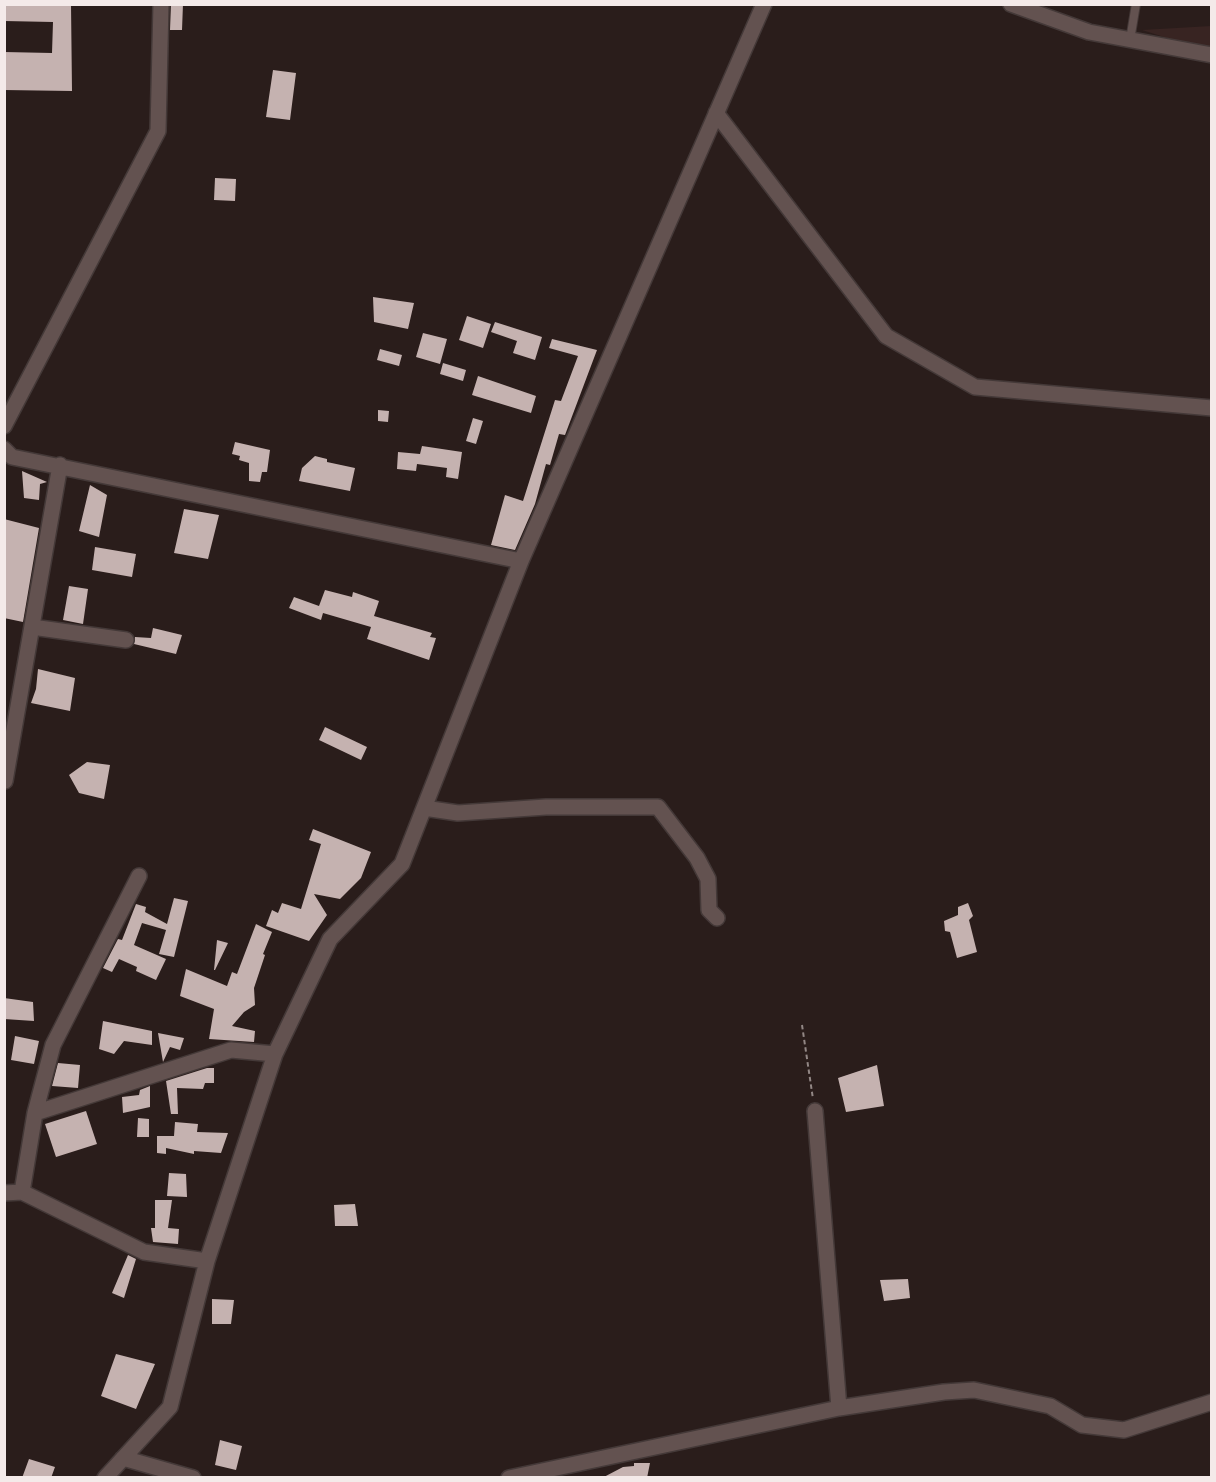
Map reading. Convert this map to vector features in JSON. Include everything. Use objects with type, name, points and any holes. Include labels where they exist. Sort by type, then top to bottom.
[{"type":"street","points":[[4,426],[158,132],[161,4]]},
{"type":"street","points":[[105,1478],[171,1407],[207,1261],[275,1054],[330,939],[402,864],[521,561],[764,4]]},
{"type":"street","points":[[1011,4],[1089,32],[1212,55]]},
{"type":"street","points":[[716,113],[886,336],[975,387],[1212,408]]},
{"type":"street","points":[[7,459],[60,465],[521,561]]},
{"type":"street","points":[[5,781],[60,465]]},
{"type":"street","points":[[32,627],[126,640]]},
{"type":"street","points":[[424,808],[458,813],[546,807],[658,807],[697,858],[708,879],[709,910],[717,918]]},
{"type":"street","points":[[22,1192],[35,1113],[53,1045],[139,876]]},
{"type":"street","points":[[35,1113],[231,1050],[275,1054]]},
{"type":"street","points":[[815,1110],[839,1408]]},
{"type":"street","points":[[4,1193],[22,1192],[144,1252],[207,1261]]},
{"type":"street","points":[[509,1478],[839,1408],[974,1390],[1050,1406],[1082,1425],[1124,1430],[1212,1402]]},
{"type":"street","points":[[123,1458],[193,1478]]},
{"type":"lane","points":[[1130,40],[1136,4]]},
{"type":"path","points":[[802,1025],[815,1110]]},
{"type":"shaded area","points":[[1211,26],[1211,52],[1142,30]]},
{"type":"building","points":[[4,4],[71,4],[72,91],[4,90],[4,52],[52,53],[53,22],[4,21]]},
{"type":"building","points":[[171,4],[183,4],[182,30],[170,30]]},
{"type":"building","points":[[273,70],[296,73],[290,120],[266,117]]},
{"type":"building","points":[[215,178],[236,179],[235,201],[214,200]]},
{"type":"building","points":[[373,297],[414,303],[408,329],[374,322]]},
{"type":"building","points":[[467,316],[491,324],[483,348],[459,340]]},
{"type":"building","points":[[495,322],[542,337],[535,360],[513,353],[517,341],[491,332]]},
{"type":"building","points":[[423,333],[447,339],[440,364],[416,357]]},
{"type":"building","points":[[552,339],[597,350],[565,435],[559,434],[550,465],[546,464],[535,504],[515,550],[491,545],[505,495],[523,501],[555,400],[561,401],[578,356],[549,348]]},
{"type":"building","points":[[380,349],[402,355],[399,366],[377,360]]},
{"type":"building","points":[[443,363],[466,370],[463,381],[440,374]]},
{"type":"building","points":[[478,376],[536,396],[531,413],[472,395]]},
{"type":"building","points":[[378,410],[389,411],[388,422],[378,421]]},
{"type":"building","points":[[473,418],[483,421],[476,444],[466,441]]},
{"type":"building","points":[[235,442],[270,450],[267,472],[262,472],[260,482],[249,481],[249,463],[239,460],[240,456],[232,454]]},
{"type":"building","points":[[422,446],[462,452],[458,479],[446,477],[447,468],[417,464],[416,471],[397,469],[398,452],[420,454]]},
{"type":"building","points":[[315,456],[327,459],[327,462],[355,468],[350,491],[299,481],[302,468]]},
{"type":"building","points":[[22,471],[47,482],[40,484],[39,500],[24,498]]},
{"type":"building","points":[[90,485],[107,495],[99,537],[79,531]]},
{"type":"building","points":[[184,509],[219,515],[208,559],[174,553]]},
{"type":"building","points":[[4,519],[39,528],[23,622],[4,618]]},
{"type":"building","points":[[95,547],[136,554],[132,577],[92,570]]},
{"type":"building","points":[[69,586],[88,589],[83,624],[63,620]]},
{"type":"building","points":[[325,590],[352,597],[353,592],[379,601],[374,616],[432,633],[430,637],[436,638],[429,660],[367,639],[371,627],[323,613],[321,620],[289,608],[294,597],[319,606]]},
{"type":"building","points":[[153,628],[182,635],[176,654],[134,644],[135,637],[151,638]]},
{"type":"building","points":[[38,669],[75,678],[70,711],[31,703],[36,689]]},
{"type":"building","points":[[325,727],[367,747],[361,760],[319,740]]},
{"type":"building","points":[[87,762],[110,765],[104,799],[79,793],[69,775]]},
{"type":"building","points":[[313,829],[371,852],[361,878],[340,899],[314,894],[327,915],[309,941],[266,926],[272,910],[278,913],[282,903],[301,909],[321,844],[309,840]]},
{"type":"building","points":[[174,898],[188,901],[174,957],[159,954],[166,930],[142,923],[134,945],[166,959],[156,980],[136,971],[137,967],[119,959],[112,972],[103,968],[118,939],[122,940],[136,904],[146,907],[145,912],[167,924]]},
{"type":"building","points":[[968,903],[973,916],[969,920],[977,952],[957,958],[950,932],[945,931],[944,921],[958,915],[958,907]]},
{"type":"building","points":[[256,924],[272,932],[263,954],[265,955],[254,988],[255,1005],[244,1012],[232,1026],[255,1031],[254,1042],[209,1039],[214,1009],[180,996],[186,969],[227,986],[232,972],[237,974]]},
{"type":"building","points":[[217,940],[228,943],[214,970]]},
{"type":"building","points":[[4,998],[33,1002],[34,1021],[4,1019]]},
{"type":"building","points":[[103,1021],[152,1031],[152,1045],[124,1041],[114,1054],[99,1049]]},
{"type":"building","points":[[158,1033],[184,1038],[180,1050],[170,1047],[163,1062]]},
{"type":"building","points":[[15,1036],[39,1041],[34,1064],[11,1060]]},
{"type":"building","points":[[58,1063],[80,1065],[78,1088],[52,1086]]},
{"type":"building","points":[[877,1065],[884,1106],[846,1112],[838,1078]]},
{"type":"building","points":[[207,1068],[214,1068],[214,1083],[205,1083],[203,1089],[177,1088],[178,1114],[171,1114],[166,1081]]},
{"type":"building","points":[[150,1086],[150,1107],[123,1113],[122,1097],[139,1095],[140,1090]]},
{"type":"building","points":[[86,1111],[97,1144],[56,1157],[45,1124]]},
{"type":"building","points":[[138,1118],[149,1119],[149,1137],[137,1137]]},
{"type":"building","points":[[175,1122],[198,1124],[197,1132],[228,1133],[221,1153],[194,1151],[194,1154],[166,1148],[166,1154],[157,1153],[157,1136],[174,1136]]},
{"type":"building","points":[[169,1173],[186,1174],[187,1197],[167,1196]]},
{"type":"building","points":[[155,1200],[172,1200],[168,1228],[179,1229],[178,1244],[153,1242],[151,1228],[155,1228]]},
{"type":"building","points":[[355,1204],[358,1226],[335,1226],[334,1205]]},
{"type":"building","points":[[128,1255],[136,1259],[124,1298],[112,1293]]},
{"type":"building","points":[[908,1279],[910,1298],[884,1301],[880,1280]]},
{"type":"building","points":[[212,1299],[234,1300],[231,1324],[212,1324]]},
{"type":"building","points":[[116,1354],[155,1364],[136,1409],[101,1396]]},
{"type":"building","points":[[220,1440],[242,1446],[236,1470],[215,1465]]},
{"type":"building","points":[[29,1459],[55,1467],[51,1478],[22,1478]]},
{"type":"building","points":[[634,1463],[650,1463],[647,1478],[602,1478],[623,1467],[634,1466]]}]
